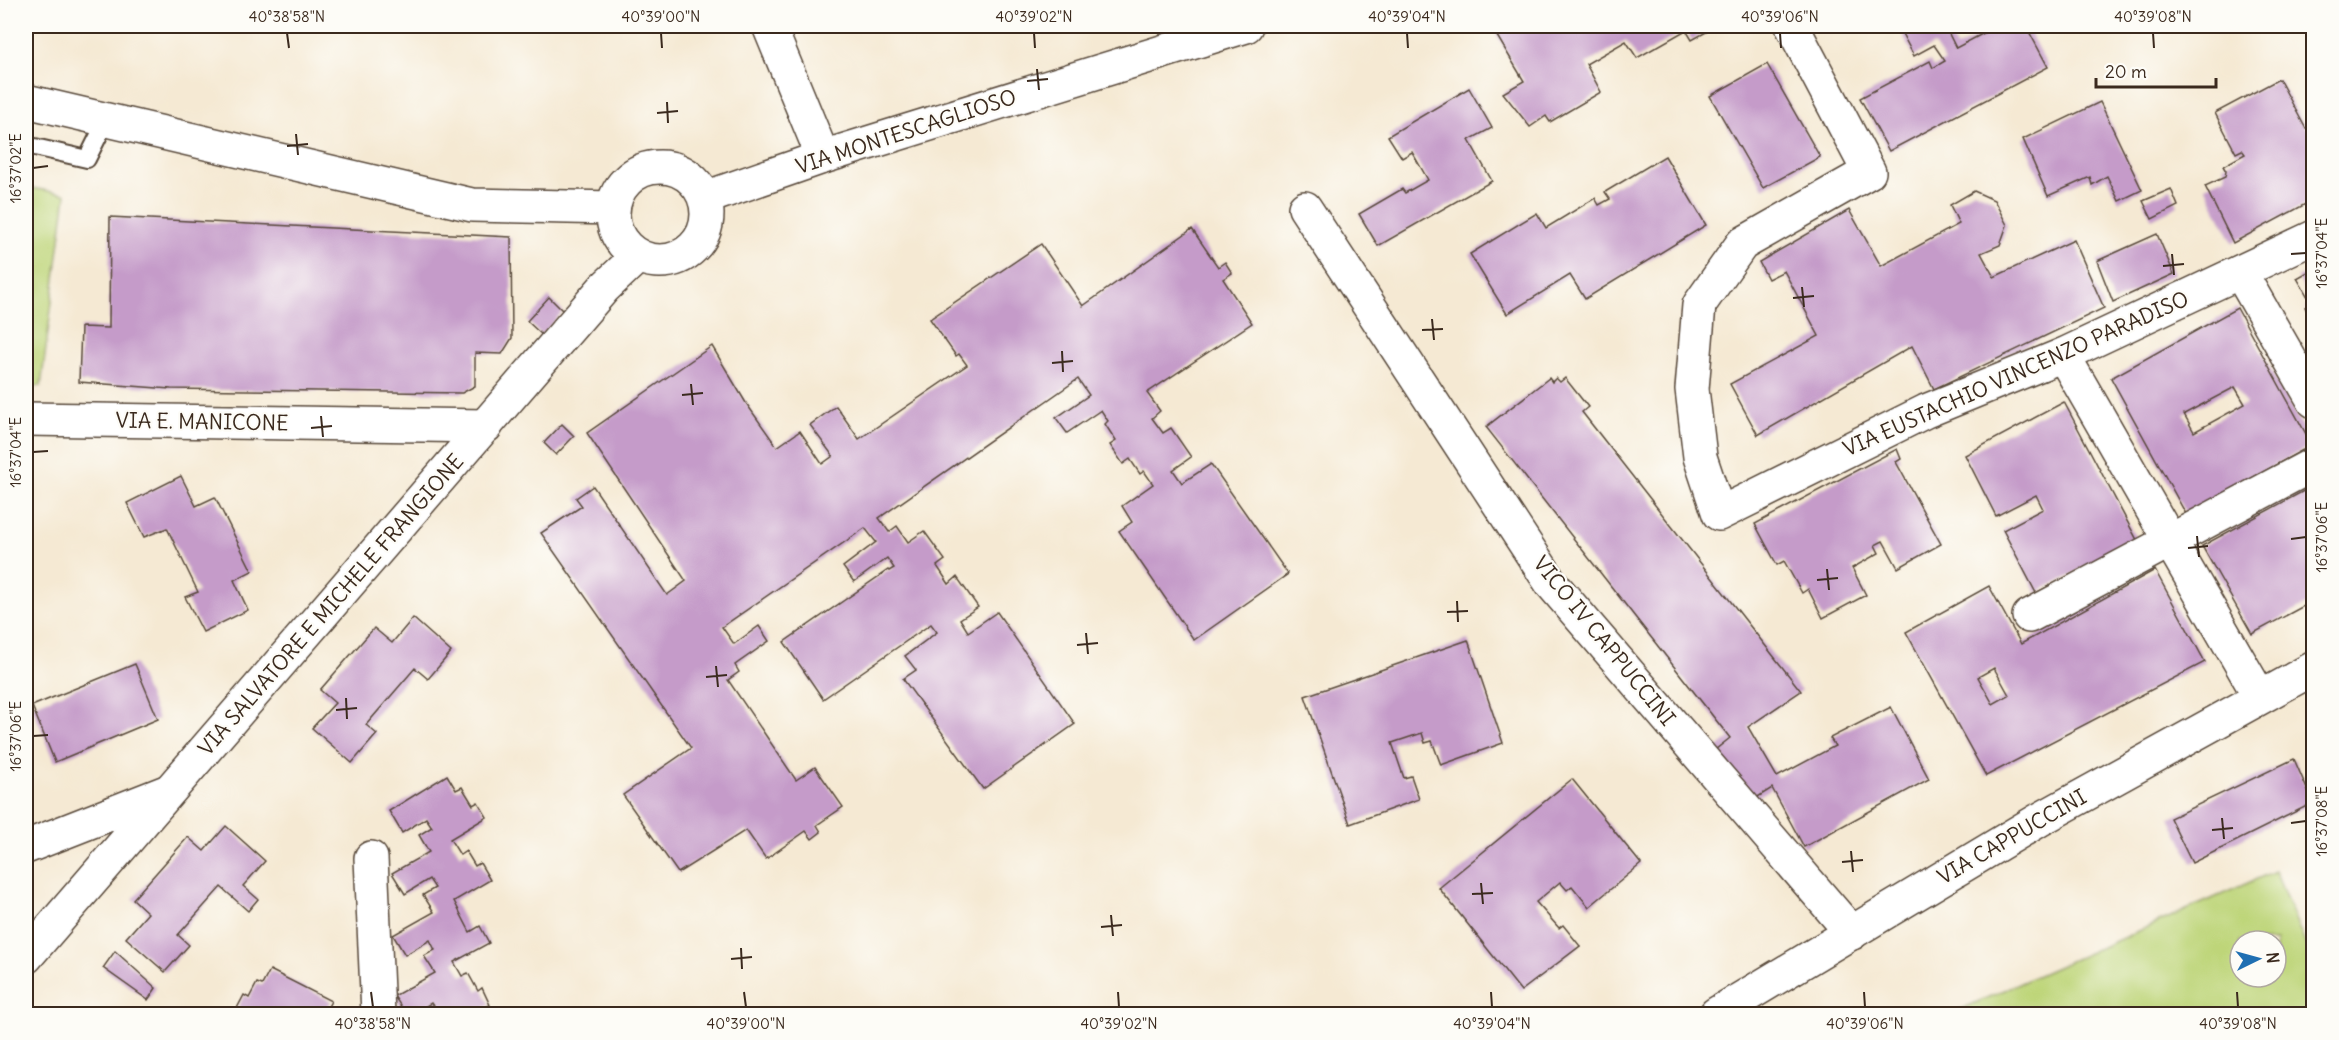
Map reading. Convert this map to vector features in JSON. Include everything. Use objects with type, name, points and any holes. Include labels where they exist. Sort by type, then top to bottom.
[{"type":"street","points":[[769,26],[823,157]]},
{"type":"street","name":"VIA MONTESCAGLIOSO","points":[[705,198],[823,157],[1246,26]]},
{"type":"street","name":"VIA EUSTACHIO VINCENZO PARADISO","points":[[1799,28],[1869,172],[1742,244],[1699,305],[1692,389],[1700,457],[1719,514],[1926,411],[2063,355],[2313,237]]},
{"type":"street","points":[[26,101],[472,205],[613,208]]},
{"type":"street","points":[[658,166],[673,168],[686,174],[697,184],[705,198],[708,214],[705,230],[697,244],[685,255],[670,261],[654,262],[639,256],[626,246],[616,233],[613,208],[621,187],[631,176],[644,169],[658,166]]},
{"type":"street","name":"VICO IV CAPPUCCINI","points":[[1305,208],[1551,583],[1851,933]]},
{"type":"street","name":"VIA SALVATORE E MICHELE FRANGIONE","points":[[26,957],[604,288],[639,256]]},
{"type":"street","points":[[2240,272],[2313,401]]},
{"type":"street","points":[[2063,355],[2260,697]]},
{"type":"street","name":"VIA E. MANICONE","points":[[26,419],[486,426]]},
{"type":"street","points":[[2029,616],[2313,464]]},
{"type":"street","name":"VIA CAPPUCCINI","points":[[1716,1014],[2039,820],[2313,668]]},
{"type":"street","points":[[26,848],[171,790]]},
{"type":"street","points":[[371,858],[378,1014]]},
{"type":"lane","points":[[26,145],[87,159],[106,121]]},
{"type":"green space","points":[[26,187],[66,194],[41,386],[26,386]]},
{"type":"green space","points":[[2275,871],[2313,962],[2313,1014],[1950,1014]]},
{"type":"building","points":[[1491,26],[1717,26],[1692,40],[1686,30],[1637,58],[1626,41],[1586,64],[1601,92],[1550,122],[1546,116],[1530,127],[1503,93],[1524,81]]},
{"type":"building","points":[[1898,26],[1960,26],[1948,32],[1956,48],[1997,26],[2026,26],[2048,67],[1889,151],[1860,98],[1930,61],[1933,68],[1945,61],[1934,45],[1914,56]]},
{"type":"building","points":[[1767,64],[1820,157],[1763,188],[1710,96]]},
{"type":"building","points":[[2279,79],[2306,129],[2313,125],[2313,200],[2233,243],[2205,186],[2225,177],[2226,171],[2223,166],[2245,154],[2242,150],[2236,153],[2215,113]]},
{"type":"building","points":[[1469,88],[1492,128],[1469,140],[1492,181],[1378,246],[1359,214],[1402,189],[1405,193],[1428,180],[1412,152],[1402,158],[1388,136]]},
{"type":"building","points":[[2100,102],[2142,190],[2119,201],[2107,176],[2092,185],[2090,177],[2048,196],[2023,139]]},
{"type":"building","points":[[1665,156],[1706,225],[1585,299],[1570,275],[1507,314],[1470,254],[1537,213],[1546,228],[1595,198],[1599,205],[1610,199],[1605,192]]},
{"type":"building","points":[[2171,189],[2178,206],[2152,219],[2143,201]]},
{"type":"building","points":[[1974,191],[1994,200],[2007,225],[2000,245],[1981,253],[1994,277],[2074,240],[2104,308],[1934,389],[1912,346],[1758,435],[1730,384],[1819,336],[1784,271],[1768,279],[1759,262],[1849,210],[1881,266],[1959,224],[1950,205]]},
{"type":"building","points":[[110,217],[511,237],[512,338],[502,354],[475,353],[475,386],[462,393],[171,389],[79,382],[81,327],[109,328]]},
{"type":"building","points":[[1192,229],[1218,267],[1225,262],[1232,273],[1223,279],[1252,323],[1147,393],[1160,411],[1152,418],[1163,433],[1171,428],[1191,457],[1173,470],[1182,483],[1211,464],[1288,574],[1194,640],[1119,531],[1132,522],[1122,506],[1153,484],[1144,471],[1140,474],[1130,459],[1123,464],[1110,445],[1116,441],[1105,424],[1108,421],[1101,410],[1067,433],[1056,418],[1089,395],[1078,379],[879,518],[889,532],[897,526],[908,542],[924,531],[945,560],[937,566],[949,584],[957,577],[978,607],[960,619],[968,632],[997,612],[1075,724],[983,789],[903,679],[916,670],[905,656],[937,632],[931,624],[823,699],[784,642],[894,568],[887,558],[854,582],[843,567],[876,542],[865,528],[722,627],[734,644],[759,626],[769,641],[735,665],[739,672],[728,680],[796,780],[815,767],[843,807],[817,825],[821,832],[812,839],[806,831],[766,859],[746,830],[678,873],[623,795],[691,748],[541,533],[582,506],[576,498],[593,486],[667,595],[686,581],[587,433],[712,346],[746,403],[777,447],[800,431],[822,464],[833,456],[810,425],[836,406],[859,439],[967,365],[959,354],[956,356],[930,319],[1041,244],[1083,306]]},
{"type":"building","points":[[2157,234],[2174,274],[2113,302],[2097,261]]},
{"type":"building","points":[[2313,269],[2313,324],[2305,307],[2312,304],[2297,278]]},
{"type":"building","points":[[549,297],[563,311],[542,335],[527,321]]},
{"type":"building","points":[[2237,308],[2312,445],[2186,514],[2111,378]],"holes":[[[2235,387],[2245,404],[2194,432],[2184,414]]]},
{"type":"building","points":[[1549,378],[1552,382],[1556,378],[1560,382],[1565,378],[1588,407],[1582,412],[1801,691],[1748,727],[1777,777],[1835,746],[1830,738],[1891,707],[1929,779],[1804,847],[1772,788],[1753,800],[1715,750],[1730,738],[1486,427]]},
{"type":"building","points":[[2064,402],[2137,540],[2036,593],[2003,530],[2043,509],[2036,495],[1996,516],[1965,455]]},
{"type":"building","points":[[562,424],[574,436],[556,455],[544,443]]},
{"type":"building","points":[[1897,449],[1901,459],[1896,462],[1941,544],[1898,568],[1883,541],[1875,545],[1879,553],[1852,568],[1866,595],[1823,618],[1808,589],[1802,593],[1784,561],[1777,565],[1755,524]]},
{"type":"building","points":[[181,476],[196,506],[215,497],[252,571],[234,580],[248,610],[203,632],[185,597],[198,592],[167,528],[144,537],[127,503]]},
{"type":"building","points":[[2313,486],[2313,601],[2252,634],[2202,546]]},
{"type":"building","points":[[2155,570],[2205,662],[1986,776],[1906,632],[1989,586],[2021,644]],"holes":[[[1994,668],[2009,695],[1993,704],[1978,677]]]},
{"type":"building","points":[[413,618],[451,652],[428,679],[415,668],[366,725],[377,734],[352,763],[312,728],[335,703],[320,690],[374,628],[392,643]]},
{"type":"building","points":[[1468,640],[1503,743],[1441,765],[1432,741],[1425,743],[1422,733],[1392,743],[1404,778],[1411,776],[1419,799],[1350,824],[1305,696]]},
{"type":"building","points":[[135,664],[158,719],[55,762],[32,706]]},
{"type":"building","points":[[2294,759],[2313,803],[2192,863],[2170,818]]},
{"type":"building","points":[[447,775],[456,790],[462,787],[473,805],[478,802],[487,817],[450,839],[460,855],[466,851],[475,866],[480,863],[490,880],[454,901],[470,932],[480,926],[489,943],[454,962],[462,976],[468,973],[478,991],[482,988],[490,1005],[473,1014],[433,1014],[437,1012],[431,1003],[413,1014],[406,1014],[394,996],[435,973],[424,956],[435,950],[430,940],[405,955],[393,935],[434,912],[423,895],[435,888],[429,879],[405,894],[392,873],[429,852],[419,835],[432,827],[426,818],[402,833],[389,811]]},
{"type":"building","points":[[1572,779],[1641,864],[1589,907],[1572,886],[1567,890],[1560,882],[1536,902],[1559,928],[1563,925],[1580,946],[1521,991],[1439,888]]},
{"type":"building","points":[[226,826],[265,861],[243,886],[258,899],[248,911],[221,887],[178,935],[189,945],[165,972],[126,938],[148,913],[133,899],[188,837],[204,851]]},
{"type":"building","points":[[115,951],[156,988],[148,1000],[103,968]]},
{"type":"building","points":[[270,970],[331,1001],[324,1014],[300,1014],[294,1011],[292,1014],[234,1014],[244,995],[249,998],[257,983],[262,985]]}]
